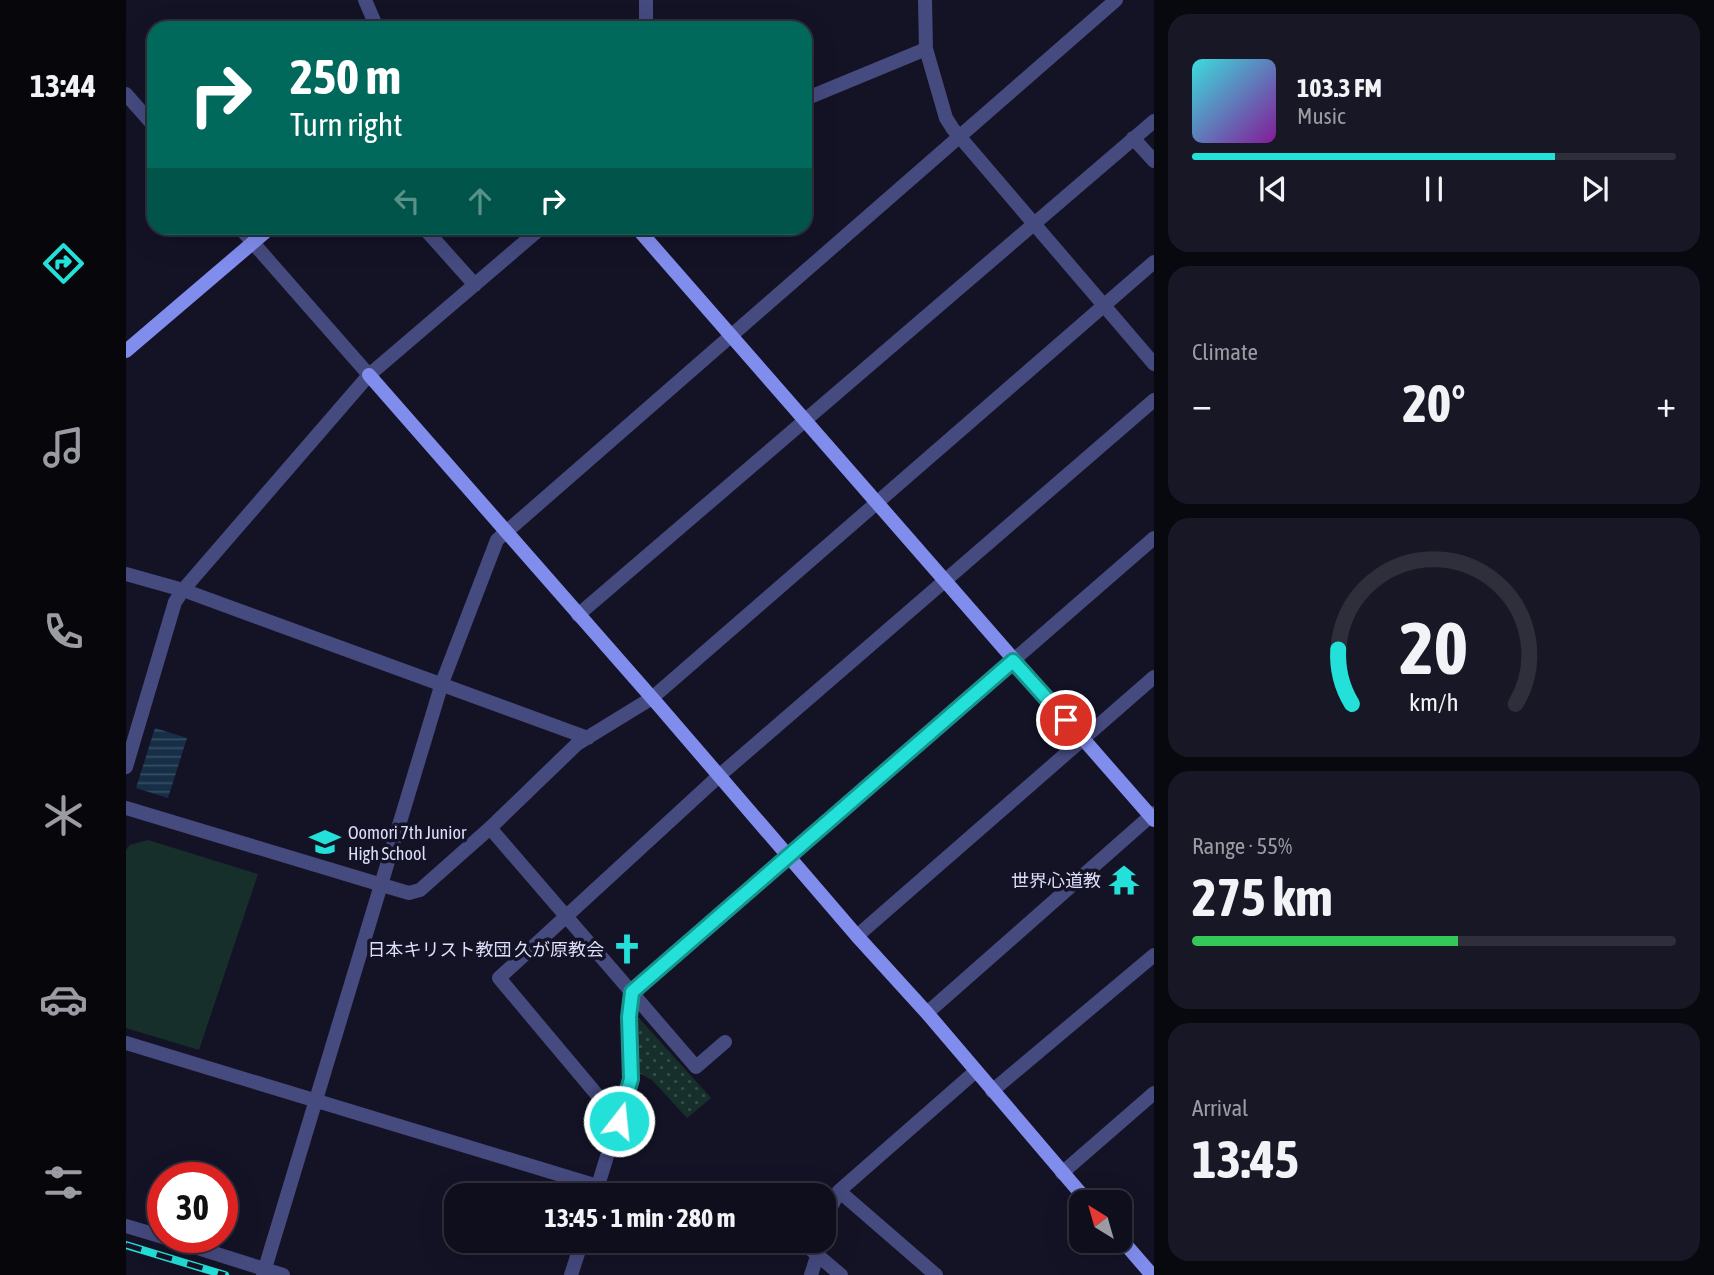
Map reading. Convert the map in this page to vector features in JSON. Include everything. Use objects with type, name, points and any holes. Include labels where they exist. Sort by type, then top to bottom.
[{"type":"street","points":[[365,0],[374,21]]},
{"type":"street","points":[[646,0],[646,21]]},
{"type":"street","points":[[925,0],[926,49],[946,118],[960,138],[1154,364]]},
{"type":"street","points":[[264,1272],[442,683],[497,540],[1116,0]]},
{"type":"street","points":[[812,96],[926,49]]},
{"type":"street","points":[[126,94],[147,118]]},
{"type":"street","points":[[578,615],[1154,121]]},
{"type":"street","points":[[1133,138],[1154,161]]},
{"type":"street","points":[[246,235],[720,775],[1077,1190]]},
{"type":"street","points":[[126,351],[262,235]]},
{"type":"street","points":[[430,235],[475,285]]},
{"type":"street","points":[[126,767],[175,602],[183,590],[369,375],[533,235]]},
{"type":"street","points":[[643,235],[1013,661],[1153,816],[927,1013]]},
{"type":"street","points":[[126,808],[382,886],[409,893],[420,890],[490,828],[577,744],[652,698],[1154,262]]},
{"type":"street","points":[[619,1121],[499,978],[720,775],[1154,400]]},
{"type":"street","points":[[599,1183],[631,1079],[629,1017],[632,992],[1154,538]]},
{"type":"street","points":[[126,574],[183,590],[588,738]]},
{"type":"street","points":[[857,936],[1154,677]]},
{"type":"street","points":[[490,828],[696,1067],[725,1042]]},
{"type":"street","points":[[992,1091],[1154,955]]},
{"type":"street","points":[[126,1043],[571,1183]]},
{"type":"street","points":[[836,1197],[839,1191],[976,1071]]},
{"type":"street","points":[[1062,1173],[1154,1093]]},
{"type":"street","points":[[839,1191],[936,1275]]},
{"type":"street","points":[[126,1226],[147,1232]]},
{"type":"street","points":[[1132,1252],[1152,1275]]},
{"type":"street","points":[[209,1253],[264,1272],[283,1275]]},
{"type":"street","points":[[572,1275],[578,1253]]},
{"type":"street","points":[[811,1275],[818,1253]]},
{"type":"street","points":[[824,1253],[841,1275]]},
{"type":"green space","points":[[148,840],[258,874],[199,1050],[126,1028],[126,850],[130,845]]},
{"type":"green space","points":[[637,1016],[711,1098],[687,1118],[652,1080],[639,1073]]},
{"type":"water","points":[[155,728],[187,738],[168,798],[136,788]]},
{"type":"railway","points":[[126,1245],[225,1275]]},
{"type":"place","name":"Oomori 7th Junior High School","points":[[325,842]]},
{"type":"place","name":"世界心道教","points":[[1124,880]]},
{"type":"place","name":"日本キリスト教団 久が原教会","points":[[627,949]]},
{"type":"route","points":[[619,1121],[631,1079],[629,1017],[632,992],[1013,661],[1066,720]]}]
